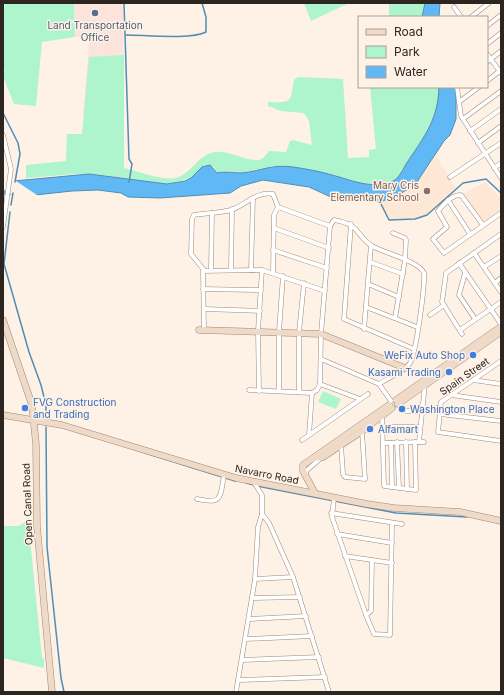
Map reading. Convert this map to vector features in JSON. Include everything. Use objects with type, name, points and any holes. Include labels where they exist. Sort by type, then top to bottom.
[{"type":"street","points":[[472,16],[488,3]]},
{"type":"street","points":[[454,7],[460,16]]},
{"type":"street","points":[[488,25],[501,15]]},
{"type":"street","points":[[488,43],[501,33]]},
{"type":"street","points":[[488,61],[501,51]]},
{"type":"street","points":[[488,55],[501,71],[488,80]]},
{"type":"street","points":[[457,88],[458,102],[463,119],[501,178]]},
{"type":"street","points":[[458,102],[478,88]]},
{"type":"street","points":[[463,119],[501,91]]},
{"type":"street","points":[[470,131],[501,109]]},
{"type":"street","points":[[478,143],[501,126]]},
{"type":"street","points":[[3,135],[10,159],[11,171],[3,227]]},
{"type":"street","points":[[450,177],[501,143]]},
{"type":"street","points":[[494,168],[501,163]]},
{"type":"street","points":[[273,272],[274,215],[278,207],[274,194],[263,193],[232,209],[194,215],[192,219],[191,254],[204,270],[204,309],[201,330],[279,331],[321,334],[405,368]]},
{"type":"street","points":[[483,225],[461,195],[456,195],[448,200],[438,212],[447,227],[433,239],[444,253],[501,213]]},
{"type":"street","points":[[251,270],[253,198]]},
{"type":"street","points":[[448,200],[470,234]]},
{"type":"street","points":[[278,207],[330,226]]},
{"type":"street","points":[[231,269],[232,209]]},
{"type":"street","points":[[211,269],[212,212]]},
{"type":"street","points":[[250,390],[312,393],[317,390],[320,384],[321,334],[330,226],[334,220],[351,224],[371,245],[405,260],[423,270],[424,273],[414,349],[410,362],[405,368],[379,384]]},
{"type":"street","points":[[351,224],[344,316],[345,321],[414,349]]},
{"type":"street","points":[[274,228],[329,248]]},
{"type":"street","points":[[393,233],[405,238],[406,240],[405,260],[395,318]]},
{"type":"street","points":[[501,234],[446,273],[441,298],[461,332],[475,319],[501,302]]},
{"type":"street","points":[[364,329],[371,245]]},
{"type":"street","points":[[273,250],[327,268]]},
{"type":"street","points":[[474,253],[501,292]]},
{"type":"street","points":[[484,267],[501,256]]},
{"type":"street","points":[[370,262],[403,274]]},
{"type":"street","points":[[459,263],[501,328]]},
{"type":"street","points":[[204,270],[262,270],[273,272],[325,291]]},
{"type":"street","points":[[259,391],[258,331],[262,270]]},
{"type":"street","points":[[465,272],[459,296],[475,319]]},
{"type":"street","points":[[278,391],[279,331],[283,276]]},
{"type":"street","points":[[495,283],[501,278]]},
{"type":"street","points":[[299,392],[299,332],[304,283]]},
{"type":"street","points":[[368,284],[399,296]]},
{"type":"street","points":[[203,289],[261,290]]},
{"type":"street","points":[[430,315],[444,305]]},
{"type":"street","points":[[366,307],[417,327]]},
{"type":"street","points":[[204,309],[260,311]]},
{"type":"street","name":"Open Canal Road","points":[[3,320],[31,399],[34,420],[36,526],[52,692]]},
{"type":"street","points":[[307,479],[306,472],[340,443],[369,423],[426,378],[501,328]]},
{"type":"street","points":[[393,403],[425,386],[501,328]]},
{"type":"street","points":[[321,359],[379,384],[393,403]]},
{"type":"street","name":"Spain Street","points":[[501,361],[441,402],[438,432],[501,440]]},
{"type":"street","points":[[382,413],[384,486],[416,490],[421,411],[426,378]]},
{"type":"street","points":[[473,380],[501,384]]},
{"type":"street","points":[[320,384],[360,399]]},
{"type":"street","points":[[309,435],[312,393]]},
{"type":"street","points":[[302,440],[368,394]]},
{"type":"street","points":[[451,395],[501,402]]},
{"type":"street","points":[[406,410],[421,411]]},
{"type":"street","points":[[440,414],[501,421]]},
{"type":"street","name":"Navarro Road","points":[[3,415],[62,425],[224,477],[255,484],[315,493],[334,500],[394,508],[460,512],[501,521]]},
{"type":"street","points":[[315,493],[303,471],[303,465],[312,458],[362,431],[369,423]]},
{"type":"street","points":[[382,427],[420,427]]},
{"type":"street","points":[[340,443],[343,474],[345,477],[364,479],[362,431]]},
{"type":"street","points":[[398,442],[399,488]]},
{"type":"street","points":[[406,442],[407,489]]},
{"type":"street","points":[[383,443],[419,442]]},
{"type":"street","points":[[391,443],[392,487]]},
{"type":"street","points":[[312,458],[323,457]]},
{"type":"street","points":[[197,499],[210,502],[216,501],[220,496],[224,477]]},
{"type":"street","points":[[236,692],[250,619],[258,561],[258,527],[262,514],[262,495],[255,484]]},
{"type":"street","points":[[334,500],[331,513],[337,534],[373,633],[390,635],[392,524]]},
{"type":"street","points":[[331,513],[392,524],[402,524]]},
{"type":"street","points":[[262,514],[269,522],[293,577],[329,692]]},
{"type":"street","points":[[337,534],[392,543]]},
{"type":"street","points":[[345,556],[392,563]]},
{"type":"street","points":[[366,615],[371,611],[372,560]]},
{"type":"street","points":[[255,579],[293,577]]},
{"type":"street","points":[[252,598],[300,597]]},
{"type":"street","points":[[250,619],[306,616]]},
{"type":"street","points":[[246,639],[312,636]]},
{"type":"street","points":[[242,660],[319,657]]},
{"type":"street","points":[[238,680],[325,677]]},
{"type":"shaded area","points":[[74,3],[123,3],[124,168],[83,114],[90,35],[75,37]]},
{"type":"shaded area","name":"Mary Cris Elementary School","points":[[436,156],[455,188],[428,214],[415,218],[390,220],[380,202],[398,195],[415,185]]},
{"type":"shaded area","points":[[485,182],[501,199],[501,212],[484,223],[463,194]]},
{"type":"green space","points":[[5,3],[74,3],[75,37],[42,42],[36,106],[14,104],[3,76],[3,73],[5,72],[3,66],[3,13]]},
{"type":"green space","points":[[304,3],[349,3],[311,21]]},
{"type":"green space","points":[[389,3],[425,3],[422,16],[389,16]]},
{"type":"green space","points":[[124,55],[124,168],[170,179],[181,176],[203,157],[215,152],[259,160],[269,151],[286,152],[290,141],[293,140],[312,145],[309,121],[304,113],[281,111],[268,106],[268,102],[282,102],[289,100],[292,93],[294,80],[298,77],[343,79],[348,158],[369,157],[369,150],[376,149],[370,88],[439,88],[439,104],[428,132],[399,176],[393,182],[382,184],[357,183],[331,175],[283,166],[273,166],[241,173],[226,171],[217,173],[214,167],[202,167],[191,178],[167,184],[101,175],[76,174],[26,178],[26,165],[66,161],[67,134],[82,134],[89,57]]},
{"type":"green space","points":[[323,391],[341,399],[336,409],[318,402]]},
{"type":"green space","points":[[31,519],[32,529],[29,529],[44,668],[3,658],[3,526],[18,526]]},
{"type":"water","points":[[425,3],[440,3],[439,16],[422,16]]},
{"type":"water","points":[[439,88],[456,88],[456,119],[450,135],[444,141],[415,185],[398,195],[380,202],[355,198],[333,198],[309,187],[263,180],[241,186],[230,193],[160,198],[128,197],[121,193],[98,190],[35,195],[3,194],[3,182],[89,174],[167,184],[185,181],[191,178],[202,167],[210,165],[217,173],[242,173],[285,166],[317,171],[361,183],[376,185],[383,184],[394,181],[399,176],[430,127],[438,98]]},
{"type":"pier","points":[[13,179],[40,197],[15,197],[3,189],[3,180]]},
{"type":"waterway","points":[[124,3],[129,159],[132,164],[129,182]]},
{"type":"waterway","points":[[126,35],[190,36],[206,32],[206,17],[202,3]]},
{"type":"waterway","points":[[3,113],[18,143],[20,154],[15,182]]},
{"type":"waterway","points":[[379,200],[389,220],[415,219],[427,215],[463,183],[486,179],[501,193]]},
{"type":"waterway","points":[[11,205],[13,193]]},
{"type":"waterway","points":[[10,212],[4,264],[29,352],[41,385],[46,405],[46,419]]},
{"type":"waterway","points":[[46,427],[47,547],[61,678],[64,692]]},
{"type":"waterway","points":[[139,451],[235,481]]},
{"type":"waterway","points":[[246,483],[254,485]]},
{"type":"waterway","points":[[257,486],[396,513],[467,517]]},
{"type":"place","name":"Land Transportation Office","points":[[95,13]]},
{"type":"place","name":"Mary Cris Elementary School","points":[[427,191]]},
{"type":"place","name":"WeFix Auto Shop","points":[[473,355]]},
{"type":"place","name":"Kasami Trading","points":[[449,372]]},
{"type":"place","name":"FVG Construction and Trading","points":[[25,408]]},
{"type":"place","name":"Washington Place","points":[[402,409]]},
{"type":"place","name":"Alfamart","points":[[370,429]]}]
